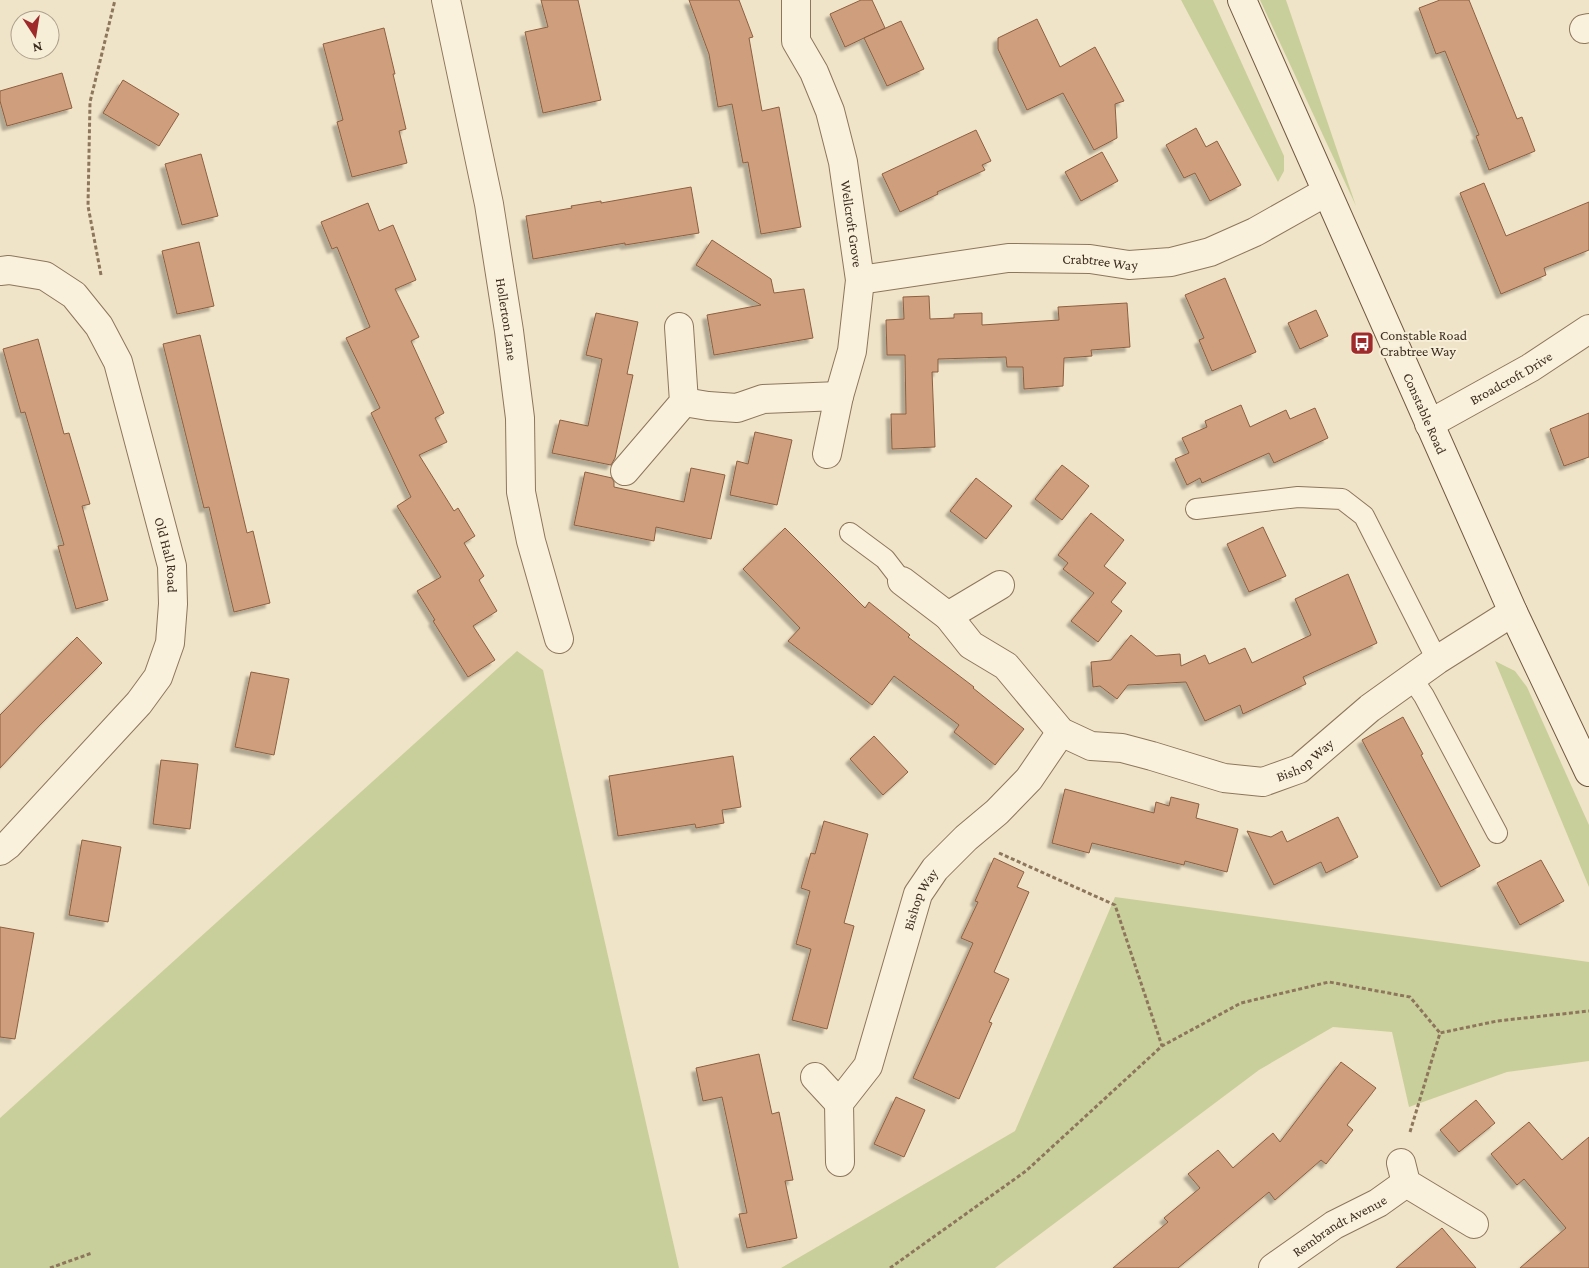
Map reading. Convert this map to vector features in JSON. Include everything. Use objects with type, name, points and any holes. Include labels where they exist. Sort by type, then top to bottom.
[{"type":"street","name":"Hollerton Lane","points":[[446,0],[489,204],[507,321],[520,418],[521,492],[531,541],[559,639]]},
{"type":"street","name":"Wellcroft Grove","points":[[796,0],[796,41],[814,72],[830,111],[842,162],[860,280],[852,351],[839,396],[827,454]]},
{"type":"street","name":"Constable Road","points":[[1242,0],[1512,612],[1589,772]]},
{"type":"street","name":"Crabtree Way","points":[[860,280],[1008,258],[1090,259],[1129,264],[1171,262],[1210,252],[1255,232],[1326,192]]},
{"type":"street","name":"Old Hall Road","points":[[0,271],[9,270],[46,276],[74,295],[100,326],[118,362],[172,566],[173,604],[170,643],[158,677],[139,703],[8,845],[0,851]]},
{"type":"street","points":[[624,472],[684,402],[679,327]]},
{"type":"street","name":"Broadcroft Drive","points":[[1429,424],[1530,368],[1589,329]]},
{"type":"street","points":[[684,402],[737,408],[763,399],[839,396]]},
{"type":"street","name":"Bishop Way","points":[[902,581],[948,616],[971,645],[1006,666],[1062,732],[1091,746],[1122,748],[1224,778],[1263,782],[1299,769],[1370,708],[1411,677],[1512,612]]},
{"type":"street","points":[[948,616],[1000,585]]},
{"type":"street","name":"Bishop Way","points":[[839,1103],[868,1066],[918,894],[935,869],[966,838],[997,812],[1029,779],[1062,732]]},
{"type":"street","points":[[815,1078],[839,1103],[840,1162]]},
{"type":"street","points":[[1404,1173],[1474,1224]]},
{"type":"street","name":"Rembrandt Avenue","points":[[1273,1268],[1334,1225],[1378,1203],[1404,1173]]},
{"type":"lane","points":[[1196,510],[1298,497],[1342,499],[1364,516],[1437,660]]},
{"type":"lane","points":[[850,533],[884,559],[902,581]]},
{"type":"lane","points":[[1411,677],[1424,696],[1497,833]]},
{"type":"path","points":[[103,284],[88,206],[90,102],[115,0]]},
{"type":"path","points":[[966,838],[1115,905],[1162,1046]]},
{"type":"path","points":[[890,1268],[1026,1171],[1162,1046],[1241,1003],[1329,982],[1410,997],[1440,1033]]},
{"type":"path","points":[[1440,1033],[1497,1021],[1589,1011]]},
{"type":"path","points":[[1404,1173],[1440,1033]]},
{"type":"path","points":[[50,1268],[92,1253]]},
{"type":"green space","points":[[1181,0],[1213,0],[1284,156],[1284,171],[1278,182]]},
{"type":"green space","points":[[1260,0],[1286,0],[1356,206]]},
{"type":"green space","points":[[517,651],[543,670],[679,1268],[0,1268],[0,1118]]},
{"type":"green space","points":[[1495,661],[1515,671],[1527,687],[1589,825],[1589,887]]},
{"type":"green space","points":[[1115,897],[1589,962],[1589,1061],[1507,1072],[1409,1107],[1392,1032],[1333,1027],[1259,1070],[995,1268],[781,1268],[1015,1131]]},
{"type":"building","points":[[541,0],[578,0],[601,100],[543,113],[525,32],[548,27]]},
{"type":"building","points":[[689,0],[739,0],[753,37],[749,38],[762,111],[779,107],[801,227],[761,234],[748,162],[743,163],[732,104],[718,107],[709,54]]},
{"type":"building","points":[[861,0],[872,0],[885,28],[845,47],[830,14]]},
{"type":"building","points":[[1440,0],[1469,0],[1517,119],[1522,117],[1535,151],[1489,170],[1476,136],[1479,135],[1445,51],[1436,54],[1419,8]]},
{"type":"building","points":[[1037,19],[1060,67],[1095,47],[1124,101],[1115,104],[1117,138],[1094,150],[1063,93],[1027,110],[998,49],[998,38]]},
{"type":"building","points":[[901,21],[924,69],[887,86],[864,38]]},
{"type":"building","points":[[384,28],[406,129],[399,131],[407,163],[352,177],[337,122],[343,120],[323,44]]},
{"type":"building","points":[[62,73],[72,108],[7,126],[0,101],[0,91]]},
{"type":"building","points":[[123,80],[179,114],[159,146],[103,113]]},
{"type":"building","points":[[1196,128],[1206,147],[1217,141],[1241,185],[1210,201],[1195,173],[1184,178],[1166,145]]},
{"type":"building","points":[[976,130],[991,161],[982,165],[985,170],[937,192],[938,194],[900,212],[882,174]]},
{"type":"building","points":[[1102,152],[1118,181],[1081,201],[1065,172]]},
{"type":"building","points":[[201,154],[218,216],[182,225],[165,164]]},
{"type":"building","points":[[1484,183],[1506,236],[1589,202],[1589,250],[1544,268],[1546,275],[1501,294],[1460,193]]},
{"type":"building","points":[[691,187],[699,233],[625,245],[625,243],[533,259],[526,216],[572,208],[571,206],[601,201],[601,203]]},
{"type":"building","points":[[368,203],[379,231],[393,225],[416,280],[395,289],[419,337],[411,341],[444,413],[435,418],[447,442],[419,455],[454,511],[458,508],[475,536],[464,543],[484,576],[479,580],[497,611],[473,626],[495,660],[468,677],[433,621],[435,620],[417,591],[441,577],[397,506],[411,497],[371,413],[380,408],[346,338],[370,327],[337,247],[332,249],[321,222]]},
{"type":"building","points":[[712,240],[771,279],[774,293],[804,289],[813,338],[714,355],[707,315],[761,305],[696,265]]},
{"type":"building","points":[[199,242],[214,306],[177,314],[162,251]]},
{"type":"building","points":[[1225,278],[1256,352],[1212,371],[1199,340],[1204,338],[1185,295]]},
{"type":"building","points":[[929,296],[930,319],[954,318],[954,314],[982,313],[982,325],[1059,320],[1058,307],[1127,303],[1130,347],[1091,350],[1092,356],[1064,358],[1063,386],[1024,389],[1023,367],[1007,367],[1006,357],[938,359],[938,372],[932,372],[935,447],[892,449],[891,414],[906,414],[905,355],[887,355],[886,320],[904,319],[903,297]]},
{"type":"building","points":[[1316,310],[1328,336],[1300,349],[1288,323]]},
{"type":"building","points":[[596,313],[638,322],[627,374],[633,375],[615,458],[611,465],[552,453],[560,420],[588,426],[602,359],[586,355]]},
{"type":"building","points":[[200,335],[247,533],[253,531],[270,603],[234,612],[209,507],[204,508],[163,344]]},
{"type":"building","points":[[38,339],[64,434],[69,433],[90,504],[82,506],[108,600],[76,609],[58,546],[64,545],[25,412],[21,413],[3,349]]},
{"type":"building","points":[[1241,405],[1250,427],[1286,410],[1290,419],[1315,408],[1328,438],[1274,463],[1269,453],[1202,483],[1200,478],[1187,485],[1175,459],[1189,453],[1182,438],[1207,427],[1205,421]]},
{"type":"building","points":[[1589,413],[1589,457],[1564,466],[1550,429]]},
{"type":"building","points":[[755,432],[792,440],[777,505],[730,495],[737,461],[748,464]]},
{"type":"building","points":[[1062,465],[1089,486],[1062,520],[1035,499]]},
{"type":"building","points":[[691,468],[725,475],[711,539],[656,527],[654,541],[574,525],[585,472],[612,478],[614,487],[684,502]]},
{"type":"building","points":[[976,478],[1012,506],[986,539],[950,511]]},
{"type":"building","points":[[1091,513],[1124,540],[1104,566],[1126,583],[1111,602],[1122,611],[1098,642],[1071,621],[1094,593],[1063,569],[1068,563],[1058,555]]},
{"type":"building","points":[[1263,527],[1286,576],[1249,592],[1227,544]]},
{"type":"building","points":[[785,528],[865,608],[869,602],[910,635],[908,637],[974,687],[1024,729],[995,765],[954,732],[959,725],[894,676],[872,705],[788,641],[800,628],[743,569]]},
{"type":"building","points":[[1348,574],[1377,643],[1303,677],[1306,684],[1243,714],[1240,705],[1205,721],[1186,682],[1128,685],[1117,699],[1100,686],[1093,687],[1091,662],[1111,660],[1131,635],[1156,656],[1180,654],[1181,666],[1205,655],[1209,664],[1245,648],[1252,663],[1311,635],[1295,599]]},
{"type":"building","points":[[77,637],[102,663],[0,768],[0,715]]},
{"type":"building","points":[[251,672],[289,679],[274,755],[235,747]]},
{"type":"building","points":[[1403,717],[1480,866],[1441,887],[1362,740]]},
{"type":"building","points":[[874,736],[908,772],[883,795],[850,759]]},
{"type":"building","points":[[733,756],[741,807],[722,810],[724,823],[696,828],[695,824],[618,836],[609,776]]},
{"type":"building","points":[[161,760],[198,764],[190,829],[153,824]]},
{"type":"building","points":[[1065,789],[1154,813],[1156,802],[1169,806],[1171,797],[1199,804],[1196,818],[1238,829],[1227,872],[1185,861],[1184,865],[1092,843],[1089,853],[1052,843]]},
{"type":"building","points":[[1338,817],[1358,857],[1326,873],[1321,862],[1274,885],[1247,831],[1271,837],[1282,831],[1287,842]]},
{"type":"building","points":[[824,821],[868,834],[844,923],[854,926],[827,1029],[792,1020],[811,949],[796,944],[810,891],[801,888],[811,853],[815,854]]},
{"type":"building","points":[[82,840],[121,847],[108,922],[69,915]]},
{"type":"building","points":[[994,858],[1024,872],[1017,887],[1029,892],[994,972],[1009,979],[989,1022],[992,1023],[959,1099],[913,1078],[973,943],[961,938],[978,902],[975,901]]},
{"type":"building","points":[[1541,860],[1564,901],[1520,925],[1497,883]]},
{"type":"building","points":[[0,927],[34,933],[15,1039],[0,1037]]},
{"type":"building","points":[[759,1054],[772,1114],[779,1112],[793,1180],[785,1181],[797,1238],[747,1248],[739,1214],[747,1213],[722,1097],[703,1101],[696,1068]]},
{"type":"building","points":[[1341,1062],[1376,1088],[1347,1125],[1353,1130],[1326,1164],[1321,1160],[1275,1200],[1269,1192],[1178,1268],[1113,1268],[1168,1222],[1164,1218],[1200,1188],[1188,1174],[1218,1150],[1233,1168],[1273,1133],[1280,1142]]},
{"type":"building","points":[[896,1097],[925,1110],[904,1157],[874,1144]]},
{"type":"building","points":[[1476,1100],[1495,1123],[1459,1152],[1440,1130]]},
{"type":"building","points":[[1529,1122],[1562,1160],[1589,1137],[1589,1268],[1520,1268],[1566,1228],[1524,1179],[1517,1185],[1491,1154]]},
{"type":"building","points":[[1442,1228],[1476,1268],[1396,1268]]},
{"type":"place","name":"Constable Road Crabtree Way","points":[[1362,343]]}]
